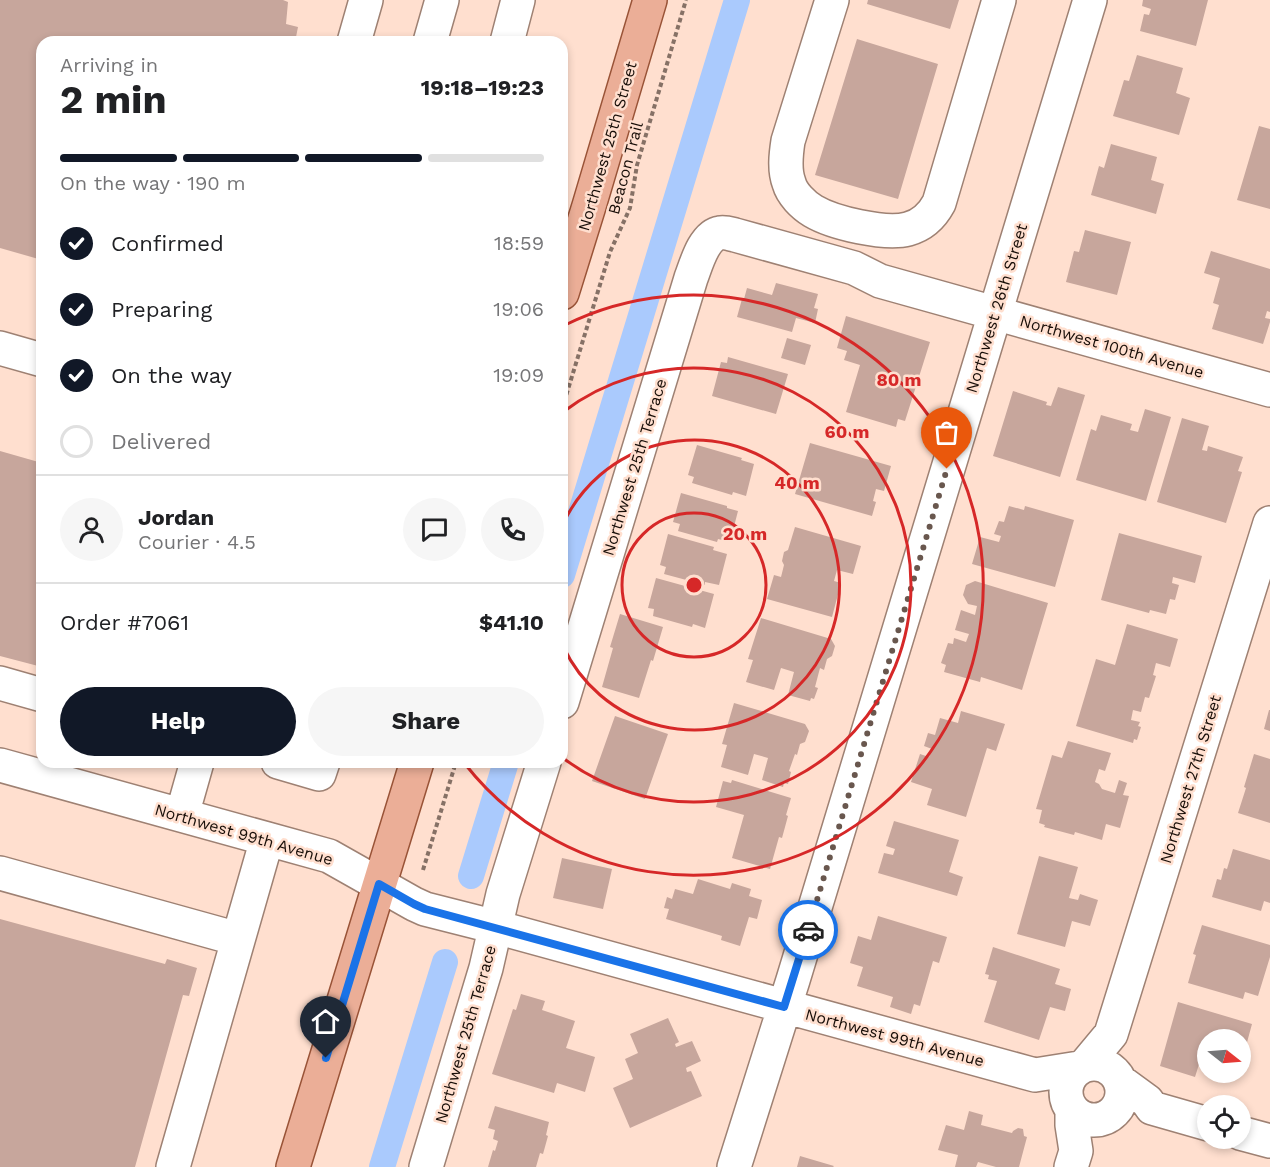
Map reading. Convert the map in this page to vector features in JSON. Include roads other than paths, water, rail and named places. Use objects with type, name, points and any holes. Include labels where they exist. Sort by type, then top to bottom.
[{"type":"main road","name":"Northwest 25th Street","points":[[568,273],[650,0]]},
{"type":"main road","points":[[293,1167],[415,768]]},
{"type":"street","points":[[356,36],[366,0]]},
{"type":"street","points":[[432,36],[442,0]]},
{"type":"street","points":[[509,36],[518,0]]},
{"type":"street","points":[[832,0],[788,141],[786,170],[789,183],[803,203],[818,214],[852,225],[888,231],[900,231],[924,222],[933,214],[939,203],[999,0]]},
{"type":"street","name":"Northwest 26th Street","points":[[734,1167],[1090,0]]},
{"type":"street","name":"Northwest 100th Avenue","points":[[714,235],[722,232],[744,237],[854,268],[880,281],[1270,390]]},
{"type":"street","name":"Northwest 25th Terrace","points":[[568,682],[692,279],[703,248],[714,235]]},
{"type":"street","points":[[0,348],[36,358]]},
{"type":"street","name":"Northwest 27th Street","points":[[1104,1087],[1111,1034],[1270,523]]},
{"type":"street","points":[[0,683],[36,693]]},
{"type":"street","name":"Northwest 99th Avenue","points":[[0,765],[329,856],[425,909],[1035,1075],[1104,1087],[1144,1112],[1152,1108],[1197,1121]]},
{"type":"street","points":[[182,815],[195,768]]},
{"type":"street","points":[[298,768],[319,774],[321,768]]},
{"type":"street","name":"Northwest 25th Terrace","points":[[426,1167],[486,968],[503,894],[542,768]]},
{"type":"street","points":[[173,1167],[267,839]]},
{"type":"street","points":[[0,873],[238,939]]},
{"type":"street","points":[[1074,1159],[1070,1106],[1066,1087],[1073,1073],[1104,1087]]},
{"type":"street","name":"Northwest 99th Avenue","points":[[1035,1075],[1070,1106]]},
{"type":"street","points":[[1070,1106],[1084,1119],[1099,1120],[1104,1087]]},
{"type":"street","points":[[1074,1159],[1089,1136],[1104,1087]]},
{"type":"street","points":[[1251,1136],[1270,1142]]},
{"type":"waterway","points":[[568,555],[737,0]]},
{"type":"waterway","points":[[471,876],[504,768]]},
{"type":"waterway","points":[[382,1167],[445,962]]}]
